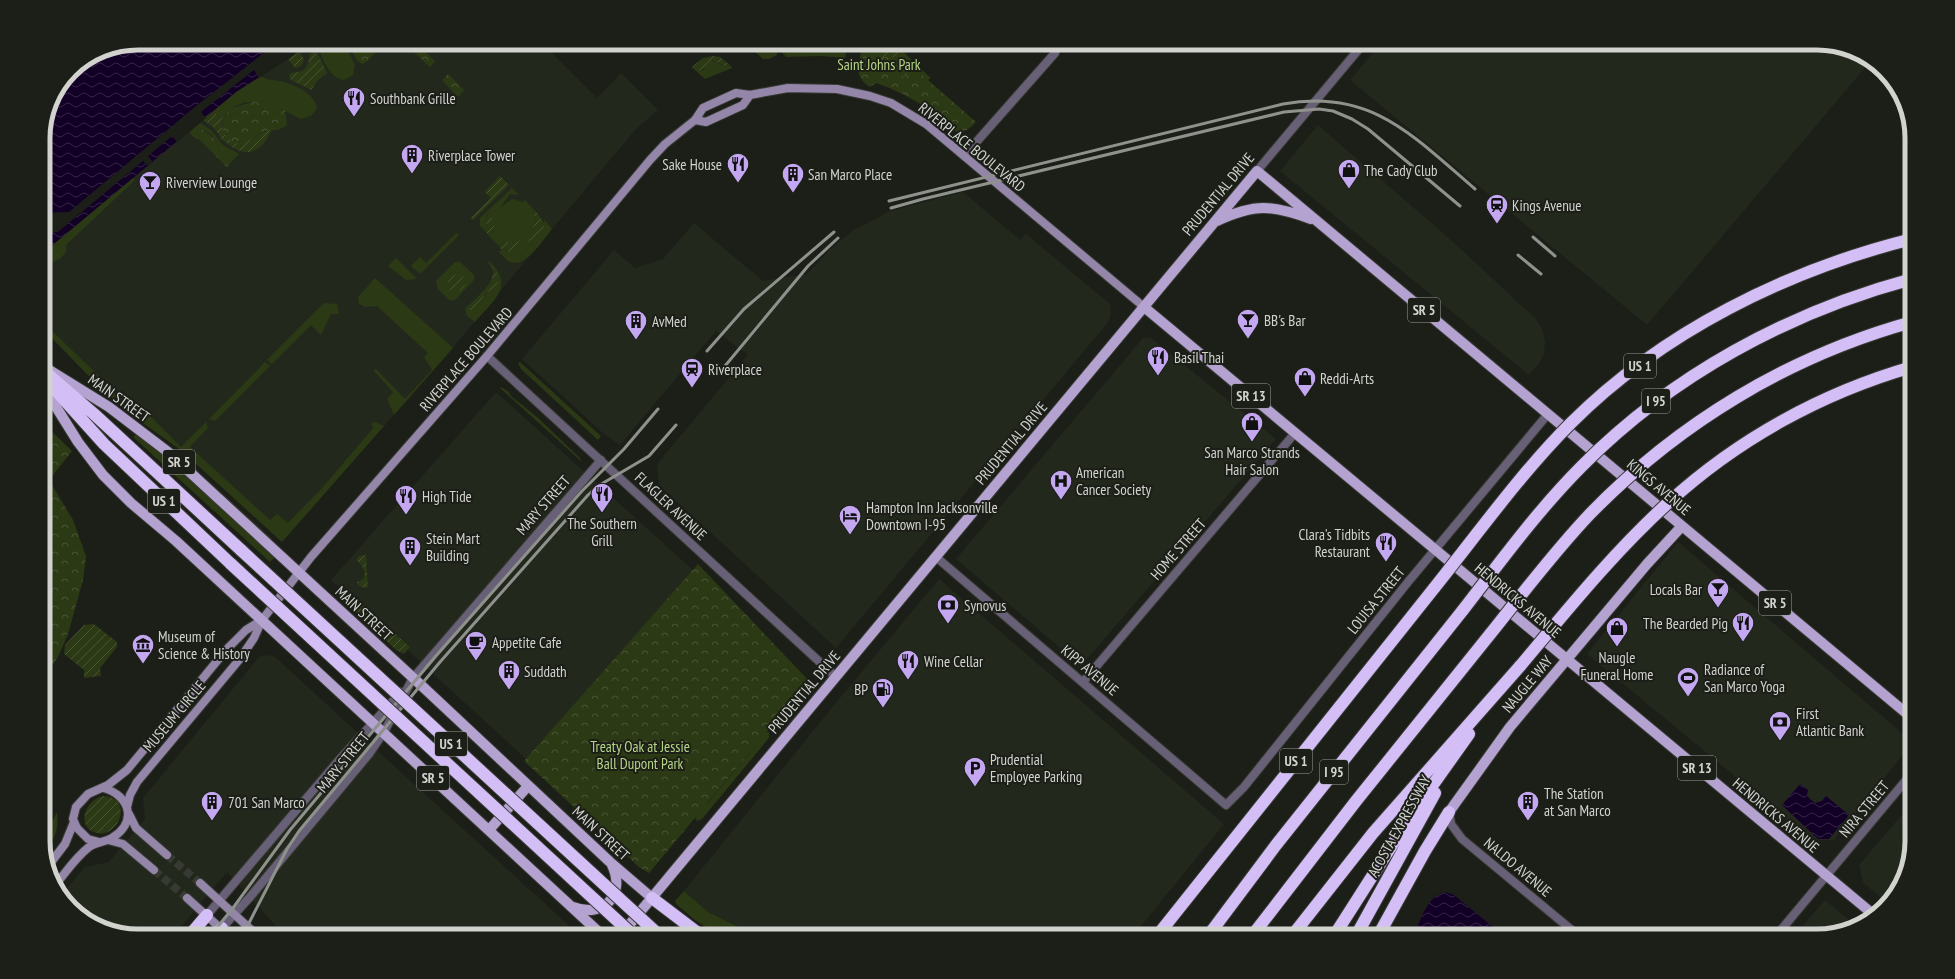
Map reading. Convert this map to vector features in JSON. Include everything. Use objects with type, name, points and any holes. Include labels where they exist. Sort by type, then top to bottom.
[{"type":"highway","name":"US 1","points":[[1163,929],[1435,587],[1559,436],[1589,407],[1645,362],[1705,323],[1773,288],[1833,263],[1905,241]]},
{"type":"highway","name":"I 95","points":[[1213,929],[1276,845],[1463,610],[1565,484],[1601,447],[1661,397],[1719,360],[1779,327],[1844,300],[1905,281]]},
{"type":"highway","name":"I 95","points":[[1257,929],[1356,801],[1491,633],[1589,515],[1628,477],[1676,438],[1733,399],[1793,366],[1858,339],[1905,324]]},
{"type":"highway","points":[[1297,929],[1373,832],[1630,540],[1669,502],[1705,472],[1756,436],[1802,410],[1864,383],[1905,369]]},
{"type":"highway","name":"US 1","points":[[50,376],[107,426],[652,929]]},
{"type":"highway","name":"US 1","points":[[50,384],[97,437],[231,564],[626,929]]},
{"type":"highway","points":[[1338,929],[1410,817],[1521,665]]},
{"type":"highway","name":"ACOSTA EXPRESSWAY","points":[[1360,929],[1440,783],[1471,732]]},
{"type":"highway","points":[[1382,929],[1425,851],[1449,812]]},
{"type":"highway","points":[[652,898],[693,929]]},
{"type":"highway","points":[[195,929],[207,915]]},
{"type":"main road","name":"RIVERPLACE BOULEVARD","points":[[262,620],[299,574],[487,356],[650,160],[665,144],[694,120],[703,108],[736,93],[750,95],[788,88],[809,87],[870,96],[891,103],[926,124],[1144,307]]},
{"type":"main road","points":[[694,120],[706,122],[743,105],[750,95]]},
{"type":"main road","name":"KINGS AVENUE","points":[[1257,171],[1905,712]]},
{"type":"main road","name":"PRUDENTIAL DRIVE","points":[[626,929],[1257,171]]},
{"type":"main road","name":"SR 5","points":[[1214,223],[1236,212],[1254,208],[1287,210],[1318,222]]},
{"type":"main road","name":"HENDRICKS AVENUE","points":[[1144,307],[1869,911]]},
{"type":"main road","name":"MAIN STREET","points":[[50,371],[119,415],[168,452],[610,862],[652,898]]},
{"type":"main road","name":"SR 5","points":[[50,397],[84,450],[103,475],[131,503],[176,541],[596,929]]},
{"type":"main road","name":"NAUGLE WAY","points":[[1449,812],[1494,748],[1651,560],[1682,526]]},
{"type":"main road","name":"MUSEUM CIRCLE","points":[[53,860],[65,844],[74,822],[75,811],[81,799],[95,790],[103,788],[131,766],[238,638],[251,626],[262,620]]},
{"type":"main road","name":"MUSEUM CIRCLE","points":[[59,880],[81,854],[91,845],[114,836],[122,828],[127,819],[130,795],[137,782],[239,660],[254,638],[262,620]]},
{"type":"main road","points":[[489,830],[528,786]]},
{"type":"main road","points":[[103,788],[117,794],[128,810],[136,828],[167,855]]},
{"type":"main road","points":[[74,822],[81,834],[88,839],[103,841],[114,840],[123,844],[154,870]]},
{"type":"main road","points":[[570,905],[582,910],[594,910],[602,908],[609,901],[615,890],[616,882],[614,870],[610,862]]},
{"type":"main road","points":[[200,883],[251,929]]},
{"type":"main road","points":[[187,898],[207,915],[219,929]]},
{"type":"street","name":"PRUDENTIAL DRIVE","points":[[1257,171],[1358,50]]},
{"type":"street","points":[[964,156],[1055,53]]},
{"type":"street","name":"FLAGLER AVENUE","points":[[487,356],[836,678]]},
{"type":"street","name":"LOUISA STREET","points":[[1226,805],[1244,787],[1435,550],[1548,414]]},
{"type":"street","name":"HOME STREET","points":[[1082,682],[1295,433]]},
{"type":"street","name":"MARY STREET","points":[[207,915],[601,460]]},
{"type":"street","name":"KIPP AVENUE","points":[[936,557],[1226,805]]},
{"type":"street","name":"MARY STREET","points":[[225,929],[235,914],[369,754],[384,732],[413,678]]},
{"type":"street","name":"NIRA STREET","points":[[1782,929],[1905,781]]},
{"type":"street","name":"NALDO AVENUE","points":[[1449,812],[1451,824],[1466,842],[1571,929]]},
{"type":"shaded area","points":[[301,50],[549,50],[597,98],[621,73],[658,110],[635,130],[452,349],[282,542],[182,451],[115,403],[50,336],[50,247],[236,92]]},
{"type":"shaded area","points":[[1375,50],[1817,50],[1840,53],[1856,59],[1867,66],[1647,325],[1350,80]]},
{"type":"shaded area","points":[[1318,125],[1451,240],[1535,318],[1542,328],[1545,341],[1544,354],[1538,365],[1529,375],[1280,171]]},
{"type":"shaded area","points":[[963,192],[1020,240],[1026,234],[1110,304],[1111,312],[1109,321],[836,648],[659,485],[657,464],[748,355],[716,331],[620,445],[604,434],[522,359],[614,250],[635,268],[663,259],[694,223],[763,281],[807,274],[830,249],[855,229],[890,211]]},
{"type":"shaded area","points":[[1143,338],[1151,338],[1276,439],[1081,666],[956,559]]},
{"type":"shaded area","points":[[496,392],[693,570],[526,759],[331,580]]},
{"type":"shaded area","points":[[1678,542],[1905,735],[1905,752],[1834,840],[1812,840],[1587,654]]},
{"type":"shaded area","name":"Prudential Employee Parking","points":[[939,579],[1224,824],[1139,929],[743,929],[708,912],[684,891],[834,705]]},
{"type":"shaded area","points":[[269,655],[275,657],[573,929],[279,929],[227,872],[179,929],[138,929],[115,926],[99,920],[80,907],[65,890],[85,867],[109,862],[145,819],[143,798],[259,657]]},
{"type":"shaded area","points":[[1905,811],[1905,847],[1903,858],[1896,880],[1883,899],[1863,883],[1859,865]]},
{"type":"shaded area","points":[[1825,900],[1851,922],[1829,928],[1800,929]]},
{"type":"green space","points":[[320,50],[348,50],[355,65],[353,75],[344,80],[334,76],[326,66]]},
{"type":"green space","points":[[351,50],[378,50],[362,64],[357,60]]},
{"type":"green space","points":[[412,50],[423,50],[435,61],[430,67]]},
{"type":"green space","points":[[753,50],[775,50],[777,53],[777,55],[769,59],[763,59]]},
{"type":"green space","points":[[780,50],[847,50],[845,58],[820,56],[786,57]]},
{"type":"green space","points":[[862,50],[901,50],[931,78],[928,80],[968,115],[861,55]]},
{"type":"green space","name":"Saint Johns Park","points":[[862,50],[893,50],[976,122],[970,128],[960,132],[948,128],[948,122],[905,95],[876,83],[870,87],[860,78],[858,67]]},
{"type":"green space","points":[[884,50],[893,50],[909,64],[906,77],[901,75],[902,67],[894,57],[884,57],[876,65],[872,64],[879,53]]},
{"type":"green space","points":[[299,51],[304,61],[299,67],[295,68],[288,59]]},
{"type":"green space","points":[[313,52],[318,54],[327,73],[318,80],[311,90],[291,80],[289,76],[291,73],[303,70],[307,66],[310,54]]},
{"type":"green space","points":[[713,56],[720,57],[730,65],[725,66],[712,60],[707,67],[697,72],[692,67],[703,58]]},
{"type":"green space","points":[[711,60],[725,66],[730,65],[732,68],[705,79],[697,72],[704,69]]},
{"type":"green space","points":[[448,74],[464,90],[458,97],[442,80]]},
{"type":"green space","points":[[261,76],[267,79],[290,84],[307,93],[315,102],[317,107],[313,114],[300,119],[271,105],[250,102],[240,104],[231,109],[223,118],[212,112],[236,92]]},
{"type":"green space","points":[[253,102],[266,103],[285,111],[287,125],[278,130],[270,130],[260,133],[245,143],[235,144],[223,133],[223,118],[231,108]]},
{"type":"green space","points":[[212,112],[223,118],[222,128],[227,138],[239,144],[248,141],[263,132],[272,130],[263,144],[257,149],[246,152],[240,151],[224,141],[214,128],[203,120]]},
{"type":"green space","points":[[200,123],[211,130],[223,145],[239,154],[231,162],[211,134],[196,126]]},
{"type":"green space","points":[[196,126],[207,132],[220,146],[231,162],[227,167],[200,140],[192,136],[190,132]]},
{"type":"green space","points":[[500,176],[509,185],[473,220],[471,218],[491,198],[485,192]]},
{"type":"green space","points":[[133,178],[135,180],[66,245],[66,252],[60,259],[54,261],[50,267],[50,247]]},
{"type":"green space","points":[[512,188],[519,195],[510,194],[500,208],[512,199],[523,202],[525,200],[534,210],[532,212],[536,223],[524,238],[513,243],[505,241],[499,246],[489,236],[494,231],[491,220],[495,209],[487,215],[486,232],[480,226],[480,218]]},
{"type":"green space","points":[[493,209],[496,210],[491,220],[495,229],[489,236],[486,232],[486,219],[488,214]]},
{"type":"green space","points":[[534,210],[540,216],[545,227],[542,235],[526,243],[516,253],[513,254],[505,249],[501,249],[499,246],[505,241],[512,243],[517,242],[524,238],[530,231],[536,222],[532,212]]},
{"type":"green space","points":[[544,219],[552,229],[534,252],[528,257],[516,263],[510,262],[499,252],[503,249],[512,253],[519,251],[527,242],[543,232]]},
{"type":"green space","points":[[456,233],[459,235],[420,274],[411,266],[420,257],[426,263]]},
{"type":"green space","points":[[396,258],[417,279],[406,280],[388,266]]},
{"type":"green space","points":[[489,261],[497,270],[501,278],[501,286],[499,293],[494,300],[475,322],[467,316],[465,309],[466,308],[472,311],[475,309],[487,293],[494,288],[496,272],[493,271],[488,262]]},
{"type":"green space","points":[[455,262],[460,262],[474,275],[474,280],[455,300],[450,301],[438,289],[436,281]]},
{"type":"green space","points":[[493,271],[497,273],[498,285],[485,294],[477,310],[472,311],[466,308],[487,286]]},
{"type":"green space","points":[[450,272],[456,275],[459,273],[464,277],[461,280],[465,286],[459,291],[453,288],[450,291],[445,286],[448,283],[448,280],[445,277]]},
{"type":"green space","points":[[375,278],[453,348],[394,415],[387,399],[393,392],[373,370],[376,369],[405,399],[432,370],[424,357],[428,353],[377,306],[365,307],[359,304],[358,297]]},
{"type":"green space","points":[[324,303],[337,304],[339,314],[331,314],[321,335],[311,325],[272,364],[267,360]]},
{"type":"green space","points":[[50,329],[133,409],[138,404],[181,447],[206,422],[208,428],[190,447],[270,520],[277,514],[288,523],[323,487],[374,427],[371,424],[375,422],[384,426],[282,542],[182,451],[115,403],[50,336]]},
{"type":"green space","points":[[265,362],[270,366],[215,421],[209,419]]},
{"type":"green space","points":[[520,362],[601,436],[598,440],[521,369],[518,363]]},
{"type":"green space","points":[[501,387],[509,392],[511,396],[537,417],[580,458],[581,461],[500,388]]},
{"type":"green space","points":[[50,430],[72,451],[50,479]]},
{"type":"green space","points":[[137,434],[172,462],[275,557],[270,562],[133,437]]},
{"type":"green space","points":[[176,451],[272,539],[271,540]]},
{"type":"green space","points":[[50,482],[73,520],[86,556],[83,580],[68,634],[58,657],[50,669]]},
{"type":"green space","points":[[366,555],[368,588],[361,587],[357,582],[364,578],[365,575],[363,568],[356,560],[359,556]]},
{"type":"green space","name":"Treaty Oak at Jessie Ball Dupont Park","points":[[698,564],[809,681],[649,873],[639,867],[524,761]]},
{"type":"green space","points":[[342,587],[410,647],[404,654],[396,650],[336,594]]},
{"type":"green space","points":[[94,624],[117,642],[117,647],[100,668],[101,676],[84,678],[84,670],[64,654],[65,645],[84,625]]},
{"type":"green space","points":[[764,732],[769,732],[769,738],[702,819],[697,821],[695,819],[702,805],[707,804],[754,747]]},
{"type":"green space","points":[[104,796],[113,798],[119,803],[121,810],[120,817],[112,830],[105,833],[97,833],[90,830],[86,825],[84,820],[85,813],[92,802]]},
{"type":"green space","points":[[57,812],[56,834],[50,844],[51,832],[50,826]]},
{"type":"green space","points":[[684,891],[708,912],[743,929],[709,929],[695,920],[676,904],[675,901]]},
{"type":"water","points":[[301,50],[236,92],[50,247],[50,132],[53,115],[59,99],[68,84],[80,72],[99,59],[115,53],[126,51]]},
{"type":"water","points":[[1800,784],[1808,790],[1807,795],[1815,803],[1822,801],[1826,796],[1849,815],[1829,839],[1818,839],[1782,805]]},
{"type":"water","points":[[1446,892],[1454,895],[1495,929],[1416,929],[1429,903],[1439,894]]},
{"type":"pier","points":[[269,50],[301,50],[259,78],[254,70],[201,112],[206,118],[177,142],[172,136],[148,156],[153,162],[148,166],[143,161],[58,232],[50,233],[50,213],[69,212],[196,106]]},
{"type":"pier","points":[[50,342],[90,380],[117,402],[74,452],[50,415]]},
{"type":"tunnel","points":[[167,855],[200,883]]},
{"type":"tunnel","points":[[154,870],[187,898]]},
{"type":"railway","points":[[889,201],[1283,104],[1314,101],[1341,103],[1366,110],[1389,121],[1431,151],[1475,189]]},
{"type":"railway","points":[[891,208],[1284,112],[1319,109],[1333,111],[1352,119],[1368,129],[1460,206]]},
{"type":"railway","points":[[707,351],[744,309],[834,232]]},
{"type":"railway","points":[[1533,237],[1555,256]]},
{"type":"railway","points":[[725,366],[808,266],[838,238]]},
{"type":"railway","points":[[1518,255],[1541,274]]},
{"type":"railway","points":[[216,929],[290,830],[435,657],[582,491],[624,449],[658,409]]},
{"type":"railway","points":[[245,929],[287,849],[299,831],[440,662],[588,495],[598,486],[649,456],[676,425]]},
{"type":"place","name":"Southbank Grille","points":[[354,118]]},
{"type":"place","name":"Riverplace Tower","points":[[412,174]]},
{"type":"place","name":"Sake House","points":[[738,184]]},
{"type":"place","name":"The Cady Club","points":[[1349,190]]},
{"type":"place","name":"San Marco Place","points":[[793,194]]},
{"type":"place","name":"Riverview Lounge","points":[[150,202]]},
{"type":"place","name":"Kings Avenue","points":[[1497,224]]},
{"type":"place","name":"AvMed","points":[[636,340]]},
{"type":"place","name":"BB's Bar","points":[[1248,340]]},
{"type":"place","name":"Basil Thai","points":[[1158,376]]},
{"type":"place","name":"Riverplace","points":[[692,388]]},
{"type":"place","name":"Reddi-Arts","points":[[1305,398]]},
{"type":"place","name":"San Marco Strands Hair Salon","points":[[1252,442]]},
{"type":"place","name":"American Cancer Society","points":[[1061,500]]},
{"type":"place","name":"The Southern Grill","points":[[602,514]]},
{"type":"place","name":"High Tide","points":[[406,516]]},
{"type":"place","name":"Hampton Inn Jacksonville Downtown I-95","points":[[850,536]]},
{"type":"place","name":"Clara's Tidbits Restaurant","points":[[1386,562]]},
{"type":"place","name":"Stein Mart Building","points":[[410,566]]},
{"type":"place","name":"Locals Bar","points":[[1718,608]]},
{"type":"place","name":"Synovus","points":[[948,624]]},
{"type":"place","name":"The Bearded Pig","points":[[1743,642]]},
{"type":"place","name":"Naugle Funeral Home","points":[[1617,648]]},
{"type":"place","name":"Appetite Cafe","points":[[476,662]]},
{"type":"place","name":"Museum of Science & History","points":[[143,664]]},
{"type":"place","name":"Wine Cellar","points":[[908,680]]},
{"type":"place","name":"Suddath","points":[[509,690]]},
{"type":"place","name":"Radiance of San Marco Yoga","points":[[1688,698]]},
{"type":"place","name":"BP","points":[[883,708]]},
{"type":"place","name":"First Atlantic Bank","points":[[1780,742]]},
{"type":"place","name":"Prudential Employee Parking","points":[[975,788]]},
{"type":"place","name":"701 San Marco","points":[[212,822]]},
{"type":"place","name":"The Station at San Marco","points":[[1528,822]]}]
